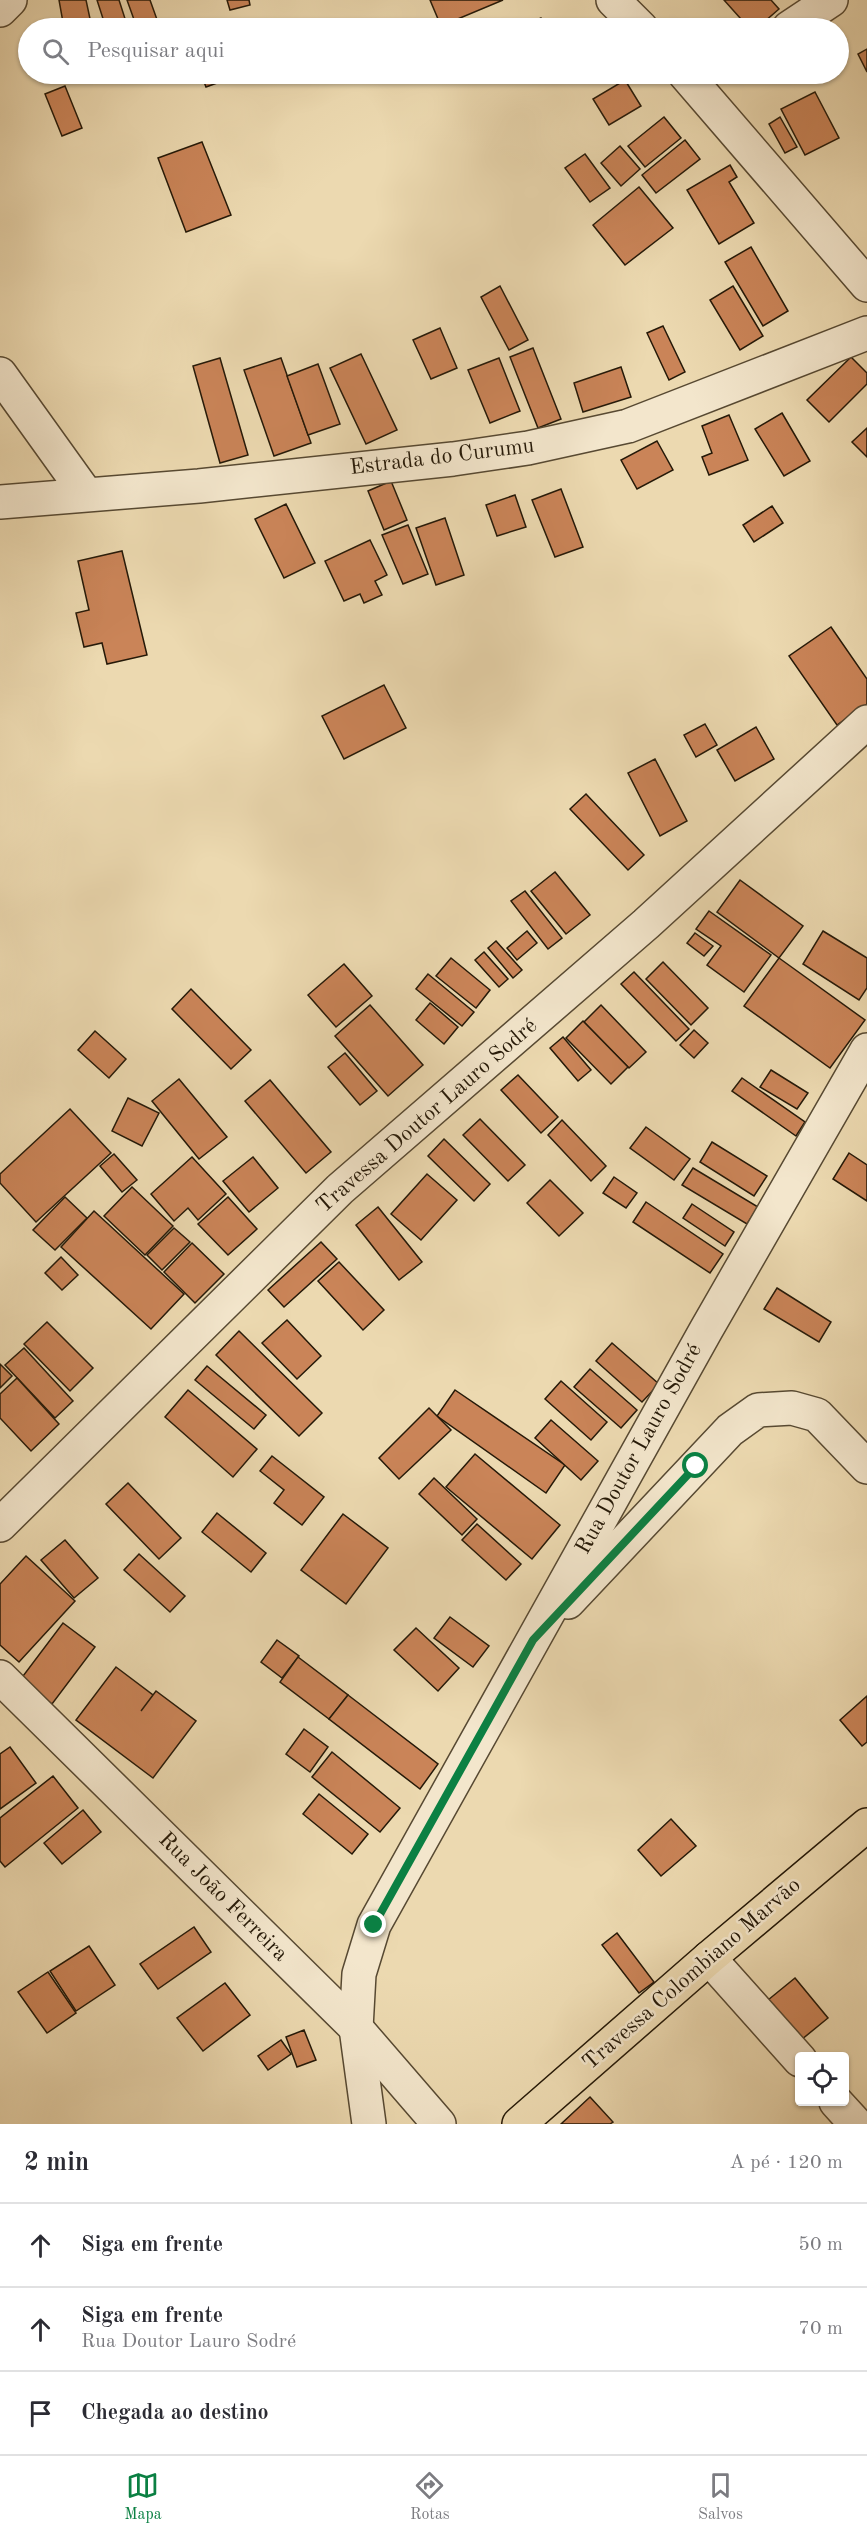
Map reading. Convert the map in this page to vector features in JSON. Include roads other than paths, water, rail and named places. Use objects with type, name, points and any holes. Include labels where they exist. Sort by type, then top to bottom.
[{"type":"main road","name":"Travessa Colombiano Marvão","points":[[519,2124],[709,1958],[867,1825]]},
{"type":"street","points":[[0,10],[10,0]]},
{"type":"street","points":[[613,0],[631,18]]},
{"type":"street","points":[[804,18],[831,0]]},
{"type":"street","points":[[707,84],[867,285]]},
{"type":"street","name":"Estrada do Curumu","points":[[0,502],[199,486],[441,460],[528,447],[628,426],[867,333]]},
{"type":"street","points":[[0,374],[86,494]]},
{"type":"street","name":"Travessa Doutor Lauro Sodré","points":[[0,1525],[340,1190],[646,924],[867,722]]},
{"type":"street","name":"Rua Doutor Lauro Sodré","points":[[369,2124],[356,2028],[359,1974],[374,1925],[706,1330],[867,1050]]},
{"type":"street","points":[[533,1640],[730,1430],[758,1410],[792,1408],[818,1415],[867,1467]]},
{"type":"street","name":"Rua João Ferreira","points":[[0,1677],[356,2028],[439,2124]]},
{"type":"street","points":[[709,1958],[795,2054]]},
{"type":"street","points":[[840,2106],[856,2124]]}]
